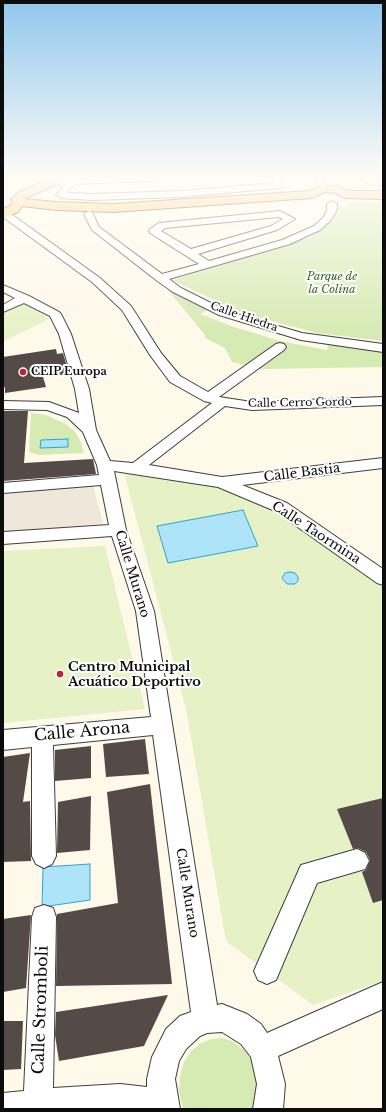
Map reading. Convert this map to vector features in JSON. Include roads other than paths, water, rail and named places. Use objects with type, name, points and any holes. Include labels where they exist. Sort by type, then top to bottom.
[{"type":"street","name":"Calle Cerro Gordo","points":[[41,230],[127,308],[156,355],[175,379],[215,400],[252,406],[383,401]]},
{"type":"street","name":"Calle Hiedra","points":[[97,230],[176,290],[223,313],[297,335],[383,348]]},
{"type":"street","points":[[155,230],[154,231],[208,264]]},
{"type":"street","points":[[190,253],[268,230]]},
{"type":"street","points":[[160,278],[286,242],[313,230]]},
{"type":"street","name":"Calle Murano","points":[[3,288],[55,314],[65,334],[82,389],[89,430],[106,472],[118,530],[145,611],[206,1019]]},
{"type":"street","points":[[3,309],[25,298]]},
{"type":"street","points":[[136,468],[215,400],[297,335]]},
{"type":"street","points":[[3,405],[49,406],[66,402],[82,389]]},
{"type":"street","points":[[49,406],[72,414],[89,430]]},
{"type":"street","name":"Calle Bastia","points":[[220,482],[383,463]]},
{"type":"street","name":"Calle Taormina","points":[[3,488],[136,468],[220,482],[281,507],[380,572]]},
{"type":"street","points":[[3,538],[118,530]]},
{"type":"street","name":"Calle Arona","points":[[3,740],[162,725]]},
{"type":"street","points":[[42,736],[44,856]]},
{"type":"street","points":[[267,970],[309,873],[358,861]]},
{"type":"street","name":"Calle Stromboli","points":[[38,1103],[40,996],[44,917]]},
{"type":"street","points":[[262,1049],[383,995]]},
{"type":"street","points":[[3,1108],[38,1103],[120,1098],[164,1106],[161,1079],[166,1057],[176,1039],[190,1026],[206,1019],[222,1018],[237,1024],[251,1034],[262,1049],[268,1066],[271,1084],[268,1109]]},
{"type":"water","points":[[68,439],[68,447],[40,448],[41,440]]},
{"type":"water","points":[[243,510],[258,546],[168,563],[157,526]]},
{"type":"water","points":[[285,573],[295,573],[298,577],[298,581],[295,584],[287,584],[282,578]]},
{"type":"water","points":[[90,864],[90,900],[42,907],[43,867]]},
{"type":"place","name":"CEIP Europa","points":[[23,372]]},
{"type":"place","name":"Centro Municipal Acuático Deportivo","points":[[60,674]]},
{"type":"park label","name":"Parque de la Colina","points":[[332,283]]}]
